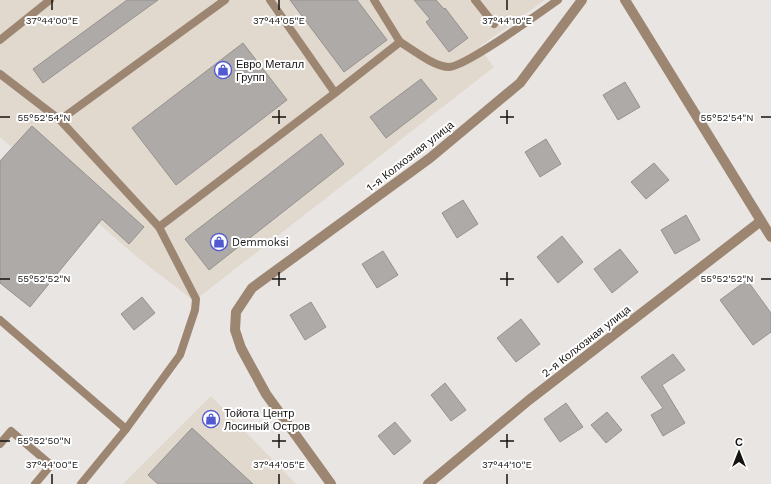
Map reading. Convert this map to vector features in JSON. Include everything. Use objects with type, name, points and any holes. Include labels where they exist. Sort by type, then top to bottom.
[{"type":"street","name":"1-я Колхозная улица","points":[[331,484],[266,394],[241,348],[235,330],[236,312],[252,288],[430,158],[520,83],[582,0]]},
{"type":"street","points":[[625,0],[771,237]]},
{"type":"street","name":"2-я Колхозная улица","points":[[428,484],[529,400],[761,221]]},
{"type":"lane","points":[[0,40],[50,0]]},
{"type":"lane","points":[[60,120],[225,0]]},
{"type":"lane","points":[[270,0],[335,93]]},
{"type":"lane","points":[[374,0],[400,42],[430,61],[448,67],[461,63],[482,51],[558,0]]},
{"type":"lane","points":[[475,0],[494,24]]},
{"type":"lane","points":[[159,227],[400,42]]},
{"type":"lane","points":[[0,74],[60,120],[159,227],[196,299],[195,310],[180,355],[126,429],[81,484]]},
{"type":"lane","points":[[0,320],[126,429]]},
{"type":"lane","points":[[0,444],[11,431],[51,465],[35,484]]},
{"type":"shaded area","points":[[0,0],[545,0],[479,47],[494,67],[194,301],[137,257],[0,137]]},
{"type":"shaded area","name":"Тойота Центр Лосиный Остров","points":[[211,396],[296,484],[123,484]]},
{"type":"building","points":[[127,0],[158,0],[43,83],[33,69]]},
{"type":"building","points":[[290,0],[357,0],[387,40],[344,72]]},
{"type":"building","points":[[414,0],[436,0],[444,9],[445,8],[468,38],[449,52],[426,22],[430,19]]},
{"type":"building","points":[[243,43],[287,100],[176,185],[132,128]]},
{"type":"building","points":[[421,79],[437,99],[386,138],[370,117]]},
{"type":"building","points":[[625,82],[640,107],[618,120],[603,95]]},
{"type":"building","points":[[32,126],[144,227],[129,244],[102,219],[30,307],[0,283],[0,161]]},
{"type":"building","points":[[321,134],[344,164],[209,270],[185,239]]},
{"type":"building","points":[[546,139],[561,164],[540,177],[525,152]]},
{"type":"building","points":[[654,163],[669,180],[646,199],[631,182]]},
{"type":"building","points":[[463,200],[478,224],[457,238],[442,213]]},
{"type":"building","points":[[686,215],[700,240],[675,254],[661,230]]},
{"type":"building","points":[[562,236],[583,262],[558,283],[537,257]]},
{"type":"building","points":[[620,249],[638,272],[612,293],[594,269]]},
{"type":"building","points":[[383,251],[398,275],[377,288],[362,264]]},
{"type":"building","points":[[747,280],[771,313],[771,332],[753,345],[720,300]]},
{"type":"building","points":[[142,297],[155,313],[134,330],[121,314]]},
{"type":"building","points":[[311,302],[326,327],[305,340],[290,315]]},
{"type":"building","points":[[521,319],[540,344],[516,362],[497,338]]},
{"type":"building","points":[[673,354],[685,370],[662,385],[685,423],[663,436],[651,415],[663,408],[641,377]]},
{"type":"building","points":[[445,383],[466,410],[451,421],[431,395]]},
{"type":"building","points":[[566,403],[583,427],[560,442],[544,419]]},
{"type":"building","points":[[607,412],[622,430],[606,443],[591,425]]},
{"type":"building","points":[[395,422],[411,441],[394,455],[378,436]]},
{"type":"building","points":[[192,428],[253,484],[158,484],[148,475]]},
{"type":"place","name":"Евро Металл Групп","points":[[223,70]]},
{"type":"place","name":"Demmoksi","points":[[219,242]]},
{"type":"place","name":"Тойота Центр Лосиный Остров","points":[[211,419]]}]
